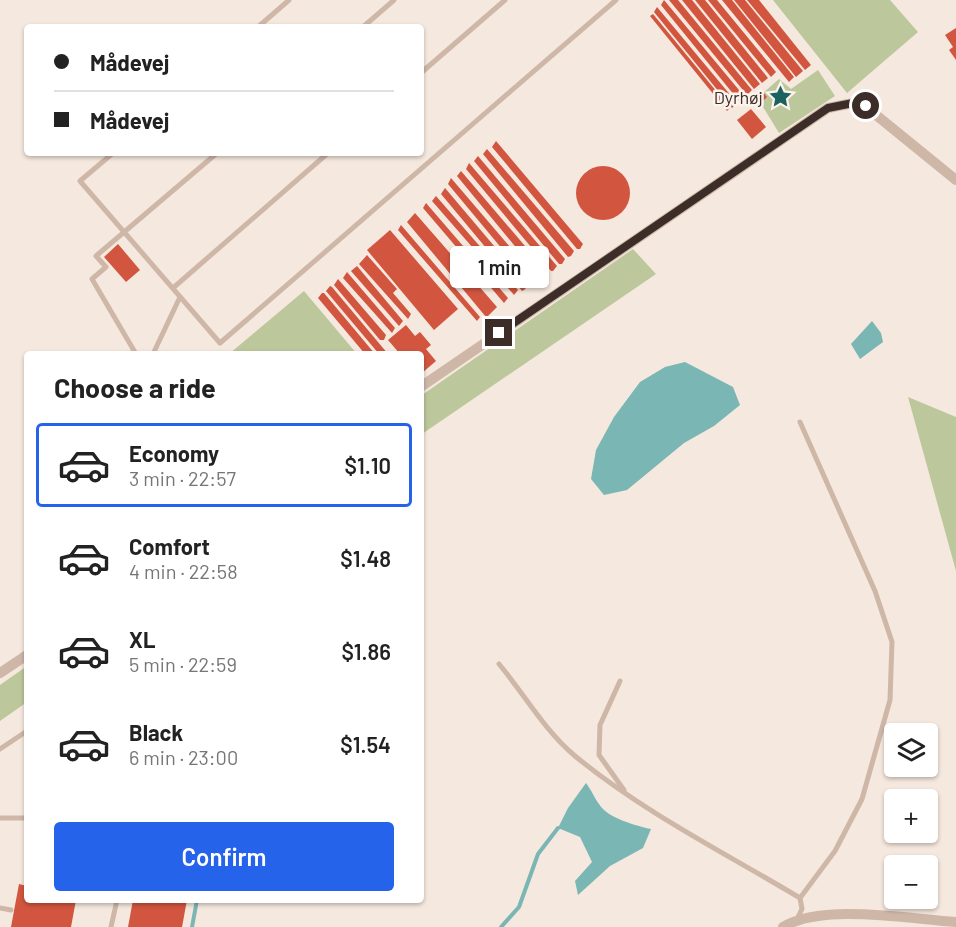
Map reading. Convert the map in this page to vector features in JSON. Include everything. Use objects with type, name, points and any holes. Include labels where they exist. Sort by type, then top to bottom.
[{"type":"street","points":[[424,385],[828,108],[853,103],[866,106],[956,180]]},
{"type":"street","points":[[0,673],[24,657]]},
{"type":"street","points":[[783,927],[797,918],[828,913],[956,922]]},
{"type":"lane","points":[[261,24],[289,0]]},
{"type":"lane","points":[[366,24],[394,0]]},
{"type":"lane","points":[[424,70],[505,0]]},
{"type":"lane","points":[[109,156],[80,181],[220,343],[616,0]]},
{"type":"lane","points":[[134,351],[92,279],[106,267],[96,256],[214,156]]},
{"type":"lane","points":[[173,288],[325,156]]},
{"type":"lane","points":[[154,351],[180,297]]},
{"type":"lane","points":[[797,918],[802,909],[800,898],[835,851],[862,799],[890,700],[892,642],[875,591],[800,422]]},
{"type":"lane","points":[[499,664],[552,732],[574,755],[626,794],[800,898]]},
{"type":"lane","points":[[620,681],[600,725],[599,755],[626,794]]},
{"type":"lane","points":[[0,749],[24,733]]},
{"type":"lane","points":[[0,818],[24,818]]},
{"type":"lane","points":[[111,927],[116,903]]},
{"type":"lane","points":[[0,908],[11,910]]},
{"type":"green space","points":[[773,0],[890,0],[918,32],[847,93]]},
{"type":"green space","points":[[818,70],[835,96],[779,133],[760,102],[763,93],[779,79],[791,89]]},
{"type":"green space","points":[[633,249],[656,274],[424,433],[424,394]]},
{"type":"green space","points":[[304,291],[354,351],[233,351]]},
{"type":"green space","points":[[908,397],[956,417],[956,571]]},
{"type":"green space","points":[[24,668],[24,704],[0,721],[0,685]]},
{"type":"water","points":[[872,321],[881,333],[883,342],[860,359],[851,344]]},
{"type":"water","points":[[685,362],[733,387],[740,405],[714,426],[684,443],[627,490],[604,495],[591,479],[596,450],[614,417],[640,382],[665,367]]},
{"type":"water","points":[[586,783],[603,809],[623,821],[651,829],[643,848],[610,866],[578,895],[575,881],[592,862],[580,837],[558,828],[568,808]]},
{"type":"building","points":[[664,0],[744,96],[739,101],[661,5]]},
{"type":"building","points":[[669,0],[678,0],[752,90],[747,95]]},
{"type":"building","points":[[682,0],[692,0],[760,84],[754,89]]},
{"type":"building","points":[[695,0],[705,0],[768,78],[762,83]]},
{"type":"building","points":[[708,0],[717,0],[776,72],[771,77]]},
{"type":"building","points":[[722,0],[732,0],[794,77],[789,82]]},
{"type":"building","points":[[734,0],[745,0],[803,71],[796,77]]},
{"type":"building","points":[[747,0],[759,0],[811,65],[805,70]]},
{"type":"building","points":[[657,7],[737,103],[732,108],[654,12]]},
{"type":"building","points":[[653,14],[730,108],[727,111],[650,16]]},
{"type":"building","points":[[956,28],[956,60],[949,50],[953,47],[945,35]]},
{"type":"building","points":[[763,92],[767,97],[761,103],[756,98]]},
{"type":"building","points":[[751,109],[766,127],[752,139],[737,120]]},
{"type":"building","points":[[496,141],[583,244],[580,249],[577,249],[492,147]]},
{"type":"building","points":[[487,149],[574,251],[571,256],[568,257],[483,154]]},
{"type":"building","points":[[478,156],[565,259],[562,264],[559,264],[474,161]]},
{"type":"building","points":[[469,163],[557,266],[553,271],[466,169]]},
{"type":"building","points":[[603,166],[613,168],[622,174],[628,183],[630,193],[628,203],[622,212],[613,218],[603,220],[593,218],[584,212],[578,203],[576,193],[578,183],[584,174],[593,168]]},
{"type":"building","points":[[461,171],[548,273],[545,278],[542,279],[457,176]]},
{"type":"building","points":[[451,178],[539,281],[536,286],[533,286],[448,184]]},
{"type":"building","points":[[445,188],[528,286],[524,290],[522,291],[441,194]]},
{"type":"building","points":[[436,196],[518,290],[514,295],[432,201]]},
{"type":"building","points":[[426,203],[508,298],[504,303],[423,208]]},
{"type":"building","points":[[415,213],[497,307],[488,316],[486,317],[407,222]]},
{"type":"building","points":[[401,225],[480,317],[477,321],[398,230]]},
{"type":"building","points":[[390,230],[458,309],[434,330],[367,250]]},
{"type":"building","points":[[118,244],[140,270],[126,282],[104,257]]},
{"type":"building","points":[[367,255],[397,289],[393,293],[411,314],[408,319],[359,264]]},
{"type":"building","points":[[357,266],[403,321],[399,326],[351,271]]},
{"type":"building","points":[[347,272],[395,328],[392,333],[343,278]]},
{"type":"building","points":[[338,279],[386,335],[384,340],[380,340],[334,285]]},
{"type":"building","points":[[330,286],[332,287],[385,351],[376,351],[326,291]]},
{"type":"building","points":[[324,293],[372,351],[362,351],[318,298]]},
{"type":"building","points":[[406,325],[415,336],[420,332],[431,345],[426,349],[436,361],[424,371],[424,351],[397,351],[388,340]]},
{"type":"building","points":[[19,884],[24,885],[24,903],[75,903],[71,927],[11,927]]},
{"type":"building","points":[[132,903],[186,903],[182,927],[128,927]]},
{"type":"waterway","points":[[501,927],[519,907],[538,854],[558,828]]},
{"type":"waterway","points":[[192,927],[196,903]]},
{"type":"place","name":"Dyrhøj","points":[[781,97]]},
{"type":"route","points":[[499,333],[828,108],[853,103],[866,106]]}]
